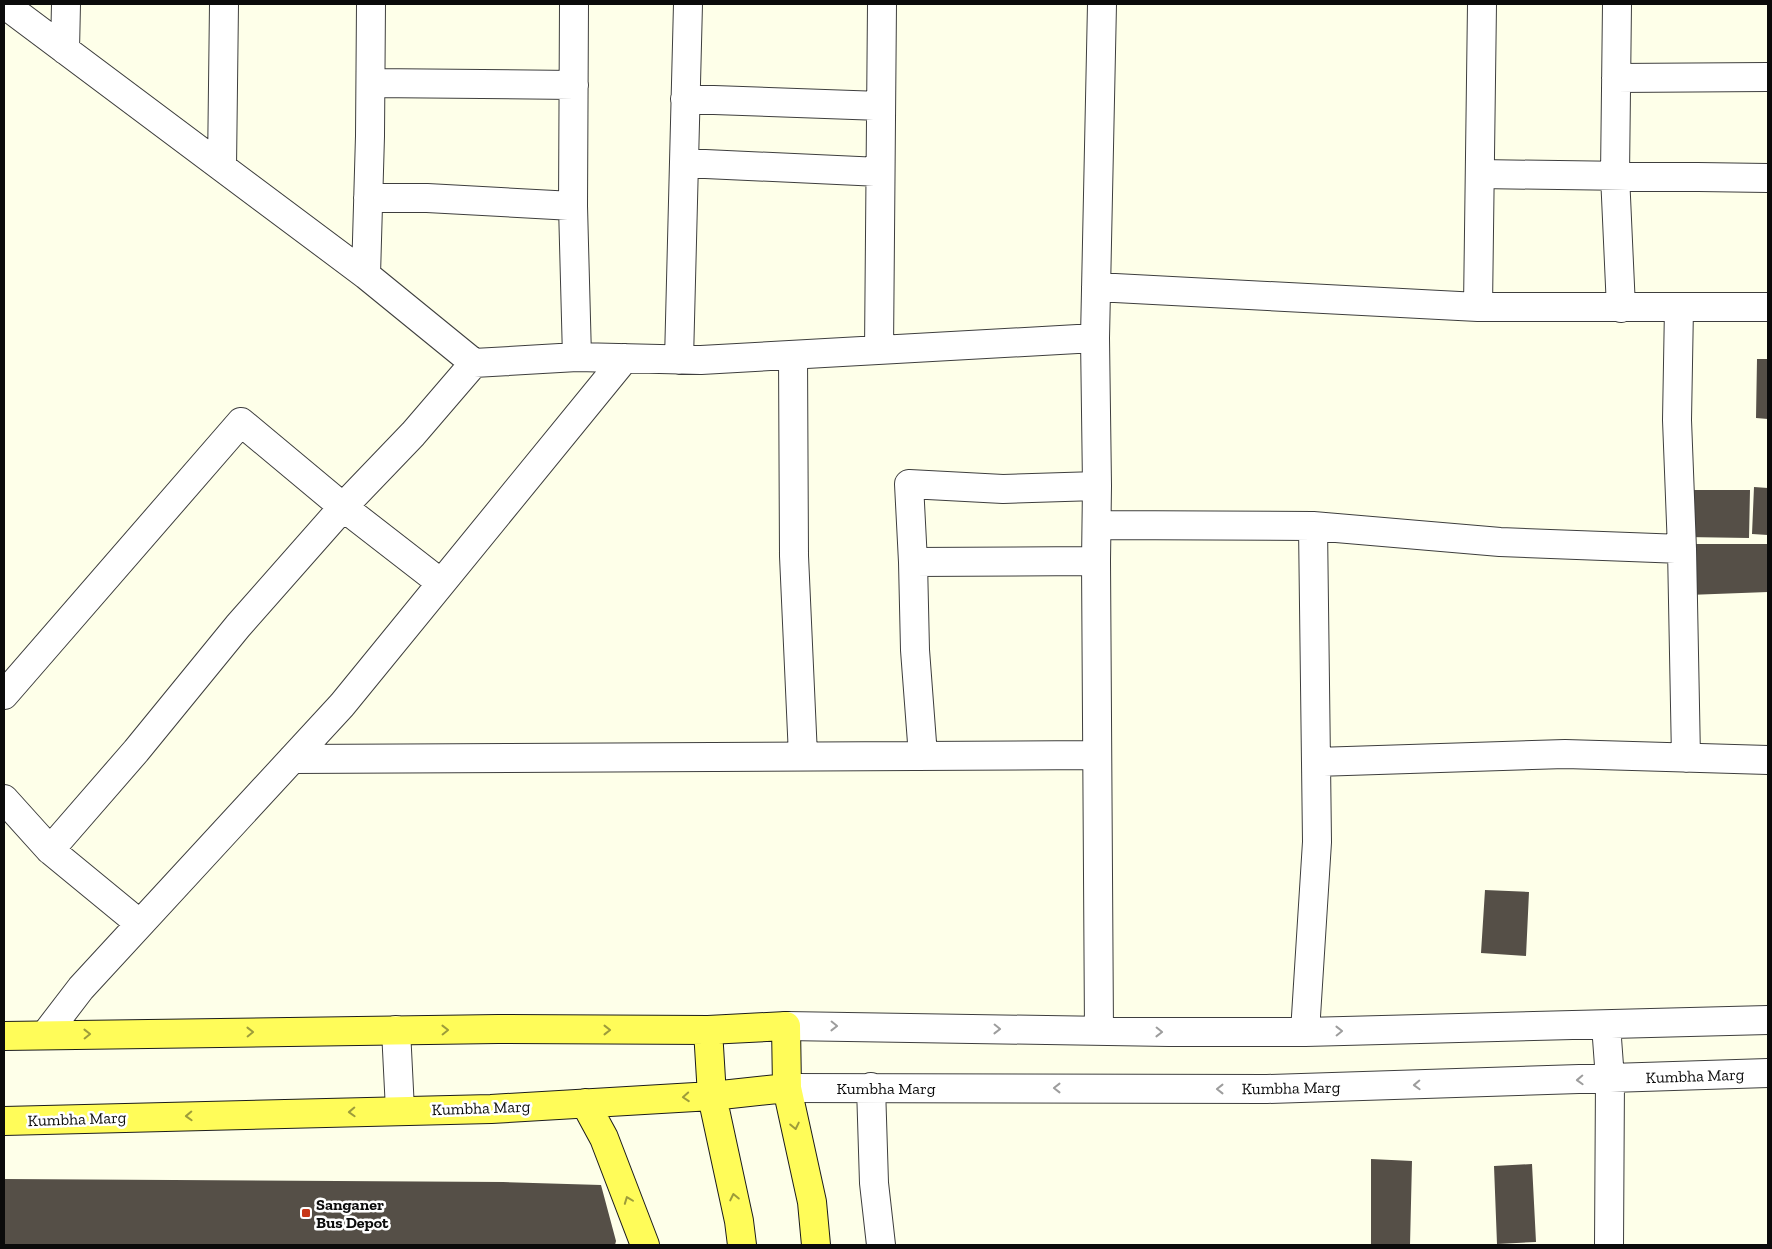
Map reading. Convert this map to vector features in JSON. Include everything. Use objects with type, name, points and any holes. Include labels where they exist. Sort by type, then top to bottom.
[{"type":"main road","points":[[4,1036],[498,1029],[708,1030],[786,1026],[787,1088],[812,1202],[816,1245]]},
{"type":"main road","points":[[708,1030],[712,1096],[739,1221],[742,1245]]},
{"type":"main road","name":"Kumbha Marg","points":[[4,1121],[491,1109],[712,1096],[787,1088]]},
{"type":"main road","points":[[585,1103],[604,1138],[645,1245]]},
{"type":"street","points":[[4,4],[366,275],[474,363],[576,357],[679,360],[1095,338]]},
{"type":"street","points":[[65,50],[66,4]]},
{"type":"street","points":[[222,167],[224,4]]},
{"type":"street","points":[[366,275],[371,4]]},
{"type":"street","points":[[574,4],[573,206],[576,357]]},
{"type":"street","points":[[679,360],[688,4]]},
{"type":"street","points":[[879,350],[882,4]]},
{"type":"street","points":[[1099,1031],[1096,561],[1098,486],[1095,338],[1102,4]]},
{"type":"street","points":[[1478,307],[1482,4]]},
{"type":"street","points":[[1617,4],[1615,175],[1621,308]]},
{"type":"street","points":[[1616,78],[1768,77]]},
{"type":"street","points":[[371,83],[574,85]]},
{"type":"street","points":[[685,99],[881,106]]},
{"type":"street","points":[[684,163],[880,172]]},
{"type":"street","points":[[1480,174],[1768,178]]},
{"type":"street","points":[[368,198],[427,198],[573,206]]},
{"type":"street","points":[[1096,287],[1478,307],[1768,308]]},
{"type":"street","points":[[1679,307],[1677,420],[1682,549],[1686,758]]},
{"type":"street","points":[[793,355],[794,556],[803,756]]},
{"type":"street","points":[[45,1035],[81,988],[342,704],[625,358]]},
{"type":"street","points":[[50,850],[136,751],[238,626],[343,507],[414,434],[474,363]]},
{"type":"street","points":[[4,695],[241,422],[343,507],[441,583]]},
{"type":"street","points":[[923,756],[915,650],[909,484],[1003,489],[1098,486]]},
{"type":"street","points":[[1098,525],[1313,526],[1500,542],[1682,549]]},
{"type":"street","points":[[1305,1032],[1317,842],[1313,526]]},
{"type":"street","points":[[913,562],[1096,561]]},
{"type":"street","points":[[1316,762],[1565,754],[1768,760]]},
{"type":"street","points":[[292,758],[1097,755]]},
{"type":"street","points":[[4,799],[50,850],[140,924]]},
{"type":"street","points":[[786,1026],[1305,1032],[1768,1020]]},
{"type":"street","points":[[1606,1025],[1610,1079],[1609,1245]]},
{"type":"street","points":[[396,1030],[400,1110]]},
{"type":"street","name":"Kumbha Marg","points":[[787,1088],[1267,1089],[1768,1074]]},
{"type":"street","points":[[870,1087],[874,1183],[881,1245]]},
{"type":"building","points":[[1757,359],[1768,359],[1768,419],[1756,418]]},
{"type":"building","points":[[1754,487],[1768,488],[1768,535],[1752,534]]},
{"type":"building","points":[[1683,490],[1750,490],[1749,538],[1686,537]]},
{"type":"building","points":[[1686,544],[1768,544],[1768,592],[1688,595]]},
{"type":"building","points":[[1485,890],[1529,892],[1526,956],[1481,953]]},
{"type":"building","points":[[1371,1159],[1412,1161],[1410,1245],[1371,1245]]},
{"type":"building","points":[[1532,1164],[1536,1242],[1497,1244],[1494,1166]]},
{"type":"building","name":"Sanganer Bus Depot","points":[[4,1179],[503,1182],[601,1185],[616,1241],[615,1245],[4,1245]]},
{"type":"place","name":"Sanganer Bus Depot","points":[[306,1213]]}]
